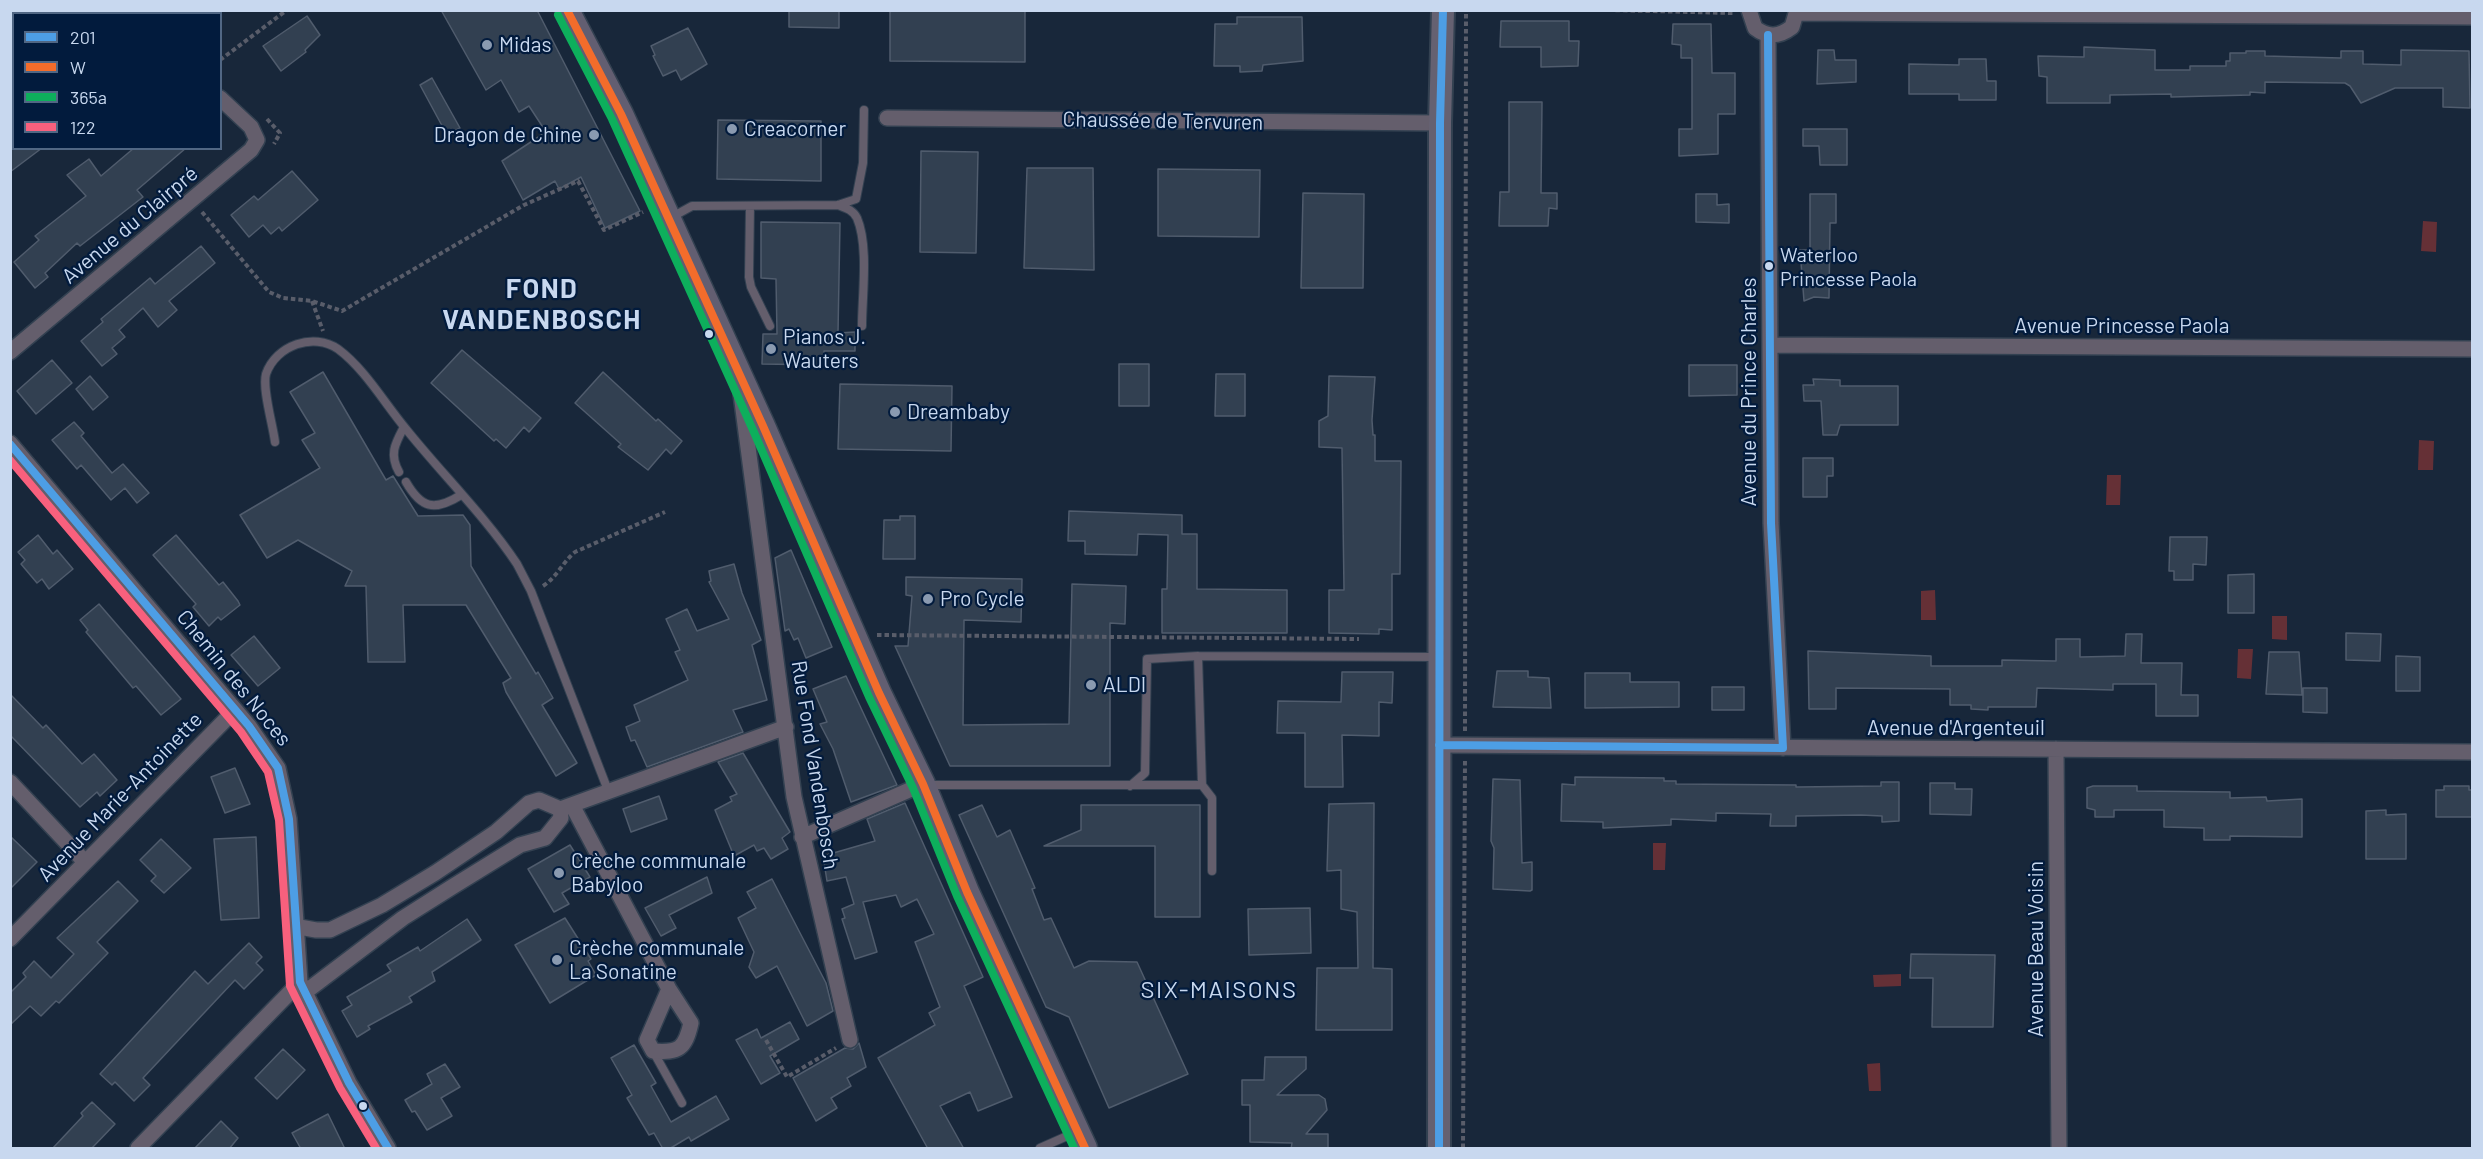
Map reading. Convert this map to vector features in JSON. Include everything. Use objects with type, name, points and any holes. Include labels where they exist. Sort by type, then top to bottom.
[{"type":"main road","points":[[567,10],[621,114],[763,426],[854,635],[923,784],[967,892],[1080,1140]]},
{"type":"main road","points":[[1439,1149],[1440,123],[1443,10]]},
{"type":"street","points":[[1749,12],[1755,28],[1768,35],[1785,33],[1792,27],[1797,11],[2472,17]]},
{"type":"street","name":"Avenue du Prince Charles","points":[[1768,35],[1771,523],[1783,748]]},
{"type":"street","name":"Avenue du Clairpré","points":[[10,352],[251,150],[257,140],[251,127],[222,100]]},
{"type":"street","name":"Chaussée de Tervuren","points":[[887,118],[1440,123]]},
{"type":"street","name":"Avenue Princesse Paola","points":[[1770,345],[2472,349]]},
{"type":"street","name":"Rue Fond Vandenbosch","points":[[740,379],[794,797],[850,1040]]},
{"type":"street","name":"Chemin des Noces","points":[[10,443],[249,726],[278,768],[289,819],[294,926],[302,988],[349,1083],[387,1149]]},
{"type":"street","name":"Avenue Marie-Antoinette","points":[[10,939],[234,711]]},
{"type":"street","points":[[294,926],[330,930],[389,901],[496,832],[529,802],[539,800],[566,807],[786,727]]},
{"type":"street","name":"Avenue d'Argenteuil","points":[[1439,745],[2472,752]]},
{"type":"street","name":"Avenue Beau Voisin","points":[[2056,750],[2059,1149]]},
{"type":"street","points":[[10,782],[85,862]]},
{"type":"street","points":[[802,837],[923,784]]},
{"type":"street","points":[[138,1149],[302,988],[403,918],[520,845],[545,838],[561,818],[566,807]]},
{"type":"street","points":[[566,807],[691,1023],[688,1038],[680,1048],[669,1052],[653,1051],[647,1040],[669,988]]},
{"type":"lane","points":[[665,211],[692,206],[838,205],[856,199],[861,183],[864,110]]},
{"type":"lane","points":[[838,205],[850,210],[856,217],[861,235],[862,326]]},
{"type":"lane","points":[[750,206],[751,287],[770,326]]},
{"type":"lane","points":[[275,442],[265,387],[266,374],[273,362],[292,346],[302,342],[325,343],[347,357],[507,550],[531,591],[609,793]]},
{"type":"lane","points":[[399,472],[394,461],[393,447],[404,427]]},
{"type":"lane","points":[[406,482],[416,500],[424,503],[434,505],[450,502],[460,495]]},
{"type":"lane","points":[[1130,786],[1145,773],[1148,659],[1198,656],[1439,657]]},
{"type":"lane","points":[[1198,656],[1202,785],[1212,798],[1212,871]]},
{"type":"lane","points":[[923,784],[1202,785]]},
{"type":"lane","points":[[653,1051],[682,1103]]},
{"type":"lane","points":[[1040,1149],[1080,1140]]},
{"type":"path","points":[[222,59],[287,10]]},
{"type":"path","points":[[1462,1149],[1466,10]]},
{"type":"path","points":[[1608,10],[1749,12]]},
{"type":"path","points":[[192,201],[268,292],[283,298],[312,301],[342,310],[524,205],[578,181],[604,230],[665,211]]},
{"type":"path","points":[[312,301],[322,324],[325,343]]},
{"type":"path","points":[[531,591],[554,578],[563,562],[575,552],[665,512]]},
{"type":"path","points":[[854,635],[1359,639]]},
{"type":"path","points":[[766,1040],[787,1077],[850,1040]]},
{"type":"shaded area","points":[[2423,221],[2437,222],[2436,252],[2421,251]]},
{"type":"shaded area","points":[[2419,440],[2434,441],[2433,470],[2418,470]]},
{"type":"shaded area","points":[[2107,475],[2121,475],[2120,505],[2106,505]]},
{"type":"shaded area","points":[[1935,590],[1936,620],[1921,620],[1921,591]]},
{"type":"shaded area","points":[[2272,616],[2287,616],[2287,640],[2272,639]]},
{"type":"shaded area","points":[[2238,649],[2253,649],[2251,679],[2237,678]]},
{"type":"shaded area","points":[[1653,843],[1666,843],[1665,870],[1653,870]]},
{"type":"shaded area","points":[[1901,974],[1901,986],[1874,987],[1873,975]]},
{"type":"shaded area","points":[[1880,1063],[1881,1091],[1869,1091],[1867,1064]]},
{"type":"building","points":[[441,10],[537,10],[640,211],[605,228],[581,177],[559,189],[555,181],[523,200],[502,161],[546,132],[529,106],[519,112],[501,80],[486,90]]},
{"type":"building","points":[[789,10],[839,10],[839,28],[789,27]]},
{"type":"building","points":[[890,10],[1025,10],[1025,62],[890,61]]},
{"type":"building","points":[[307,16],[320,35],[305,50],[306,52],[281,71],[263,46]]},
{"type":"building","points":[[1237,17],[1302,17],[1303,61],[1263,65],[1262,71],[1240,72],[1240,66],[1214,66],[1215,24],[1237,24]]},
{"type":"building","points":[[1501,21],[1569,21],[1569,41],[1579,41],[1578,66],[1541,67],[1541,47],[1500,47]]},
{"type":"building","points":[[1673,24],[1711,24],[1712,73],[1735,73],[1735,114],[1718,114],[1718,154],[1679,156],[1679,129],[1692,129],[1692,58],[1681,58],[1681,45],[1672,44]]},
{"type":"building","points":[[688,28],[707,64],[681,80],[676,70],[663,76],[653,56],[655,55],[651,46]]},
{"type":"building","points":[[2084,47],[2155,50],[2155,70],[2190,70],[2190,66],[2226,66],[2226,61],[2230,61],[2230,53],[2246,53],[2246,51],[2265,51],[2265,56],[2341,58],[2341,51],[2363,51],[2363,64],[2401,65],[2401,50],[2469,51],[2470,108],[2443,107],[2443,88],[2395,88],[2361,103],[2350,86],[2345,83],[2265,82],[2265,93],[2250,92],[2250,95],[2171,97],[2171,94],[2110,95],[2110,103],[2047,103],[2047,77],[2039,76],[2038,56],[2084,57]]},
{"type":"building","points":[[1818,50],[1834,50],[1835,60],[1856,60],[1856,82],[1817,84]]},
{"type":"building","points":[[1959,59],[1986,59],[1987,81],[1996,81],[1996,100],[1959,100],[1959,94],[1909,94],[1909,64],[1959,65]]},
{"type":"building","points":[[432,78],[460,128],[447,135],[420,85]]},
{"type":"building","points":[[1509,102],[1542,102],[1541,193],[1557,193],[1557,209],[1549,208],[1548,226],[1499,226],[1500,192],[1509,192]]},
{"type":"building","points":[[718,120],[821,121],[821,181],[717,179]]},
{"type":"building","points":[[1803,129],[1847,129],[1847,165],[1820,165],[1819,146],[1803,146]]},
{"type":"building","points":[[10,148],[12,150],[39,150],[10,172]]},
{"type":"building","points":[[132,150],[184,150],[137,190],[143,197],[80,246],[77,243],[45,273],[48,277],[35,288],[14,262],[39,240],[35,236],[86,196],[67,175],[89,159],[101,176]]},
{"type":"building","points":[[921,151],[978,152],[976,253],[920,252]]},
{"type":"building","points":[[1027,168],[1093,168],[1094,270],[1024,268]]},
{"type":"building","points":[[1158,169],[1260,170],[1259,237],[1158,236]]},
{"type":"building","points":[[292,171],[318,200],[282,231],[279,227],[271,234],[263,225],[249,237],[231,215],[254,196],[258,200]]},
{"type":"building","points":[[1303,193],[1364,194],[1363,288],[1301,288]]},
{"type":"building","points":[[1696,194],[1717,194],[1717,205],[1729,204],[1729,223],[1696,222]]},
{"type":"building","points":[[1810,194],[1836,194],[1836,223],[1830,223],[1829,298],[1814,297],[1804,301],[1800,250],[1810,250]]},
{"type":"building","points":[[761,222],[840,223],[838,333],[855,332],[855,351],[824,351],[824,365],[762,364],[763,334],[777,334],[776,279],[761,278]]},
{"type":"building","points":[[201,246],[215,263],[169,301],[177,310],[158,327],[143,308],[119,330],[125,337],[112,348],[117,354],[102,366],[81,341],[103,322],[101,319],[150,278],[155,284]]},
{"type":"building","points":[[462,350],[541,418],[529,432],[524,427],[506,448],[496,439],[494,441],[431,383]]},
{"type":"building","points":[[52,360],[72,383],[36,414],[17,391]]},
{"type":"building","points":[[1119,364],[1149,364],[1149,406],[1119,406]]},
{"type":"building","points":[[1689,365],[1737,365],[1737,395],[1689,396]]},
{"type":"building","points":[[323,372],[386,480],[393,476],[418,516],[463,515],[470,525],[471,566],[553,698],[542,705],[577,763],[556,776],[506,692],[503,683],[511,678],[466,605],[403,605],[405,662],[368,662],[366,586],[345,586],[352,571],[298,540],[267,558],[240,515],[320,468],[302,440],[315,433],[290,392]]},
{"type":"building","points":[[603,372],[656,421],[658,419],[682,441],[671,454],[666,449],[648,470],[618,447],[621,444],[575,403]]},
{"type":"building","points":[[1216,374],[1245,374],[1245,416],[1215,416]]},
{"type":"building","points":[[90,376],[108,397],[93,410],[76,389]]},
{"type":"building","points":[[1329,376],[1375,377],[1372,420],[1373,435],[1375,435],[1375,461],[1401,461],[1400,574],[1392,574],[1392,630],[1379,629],[1379,634],[1329,633],[1329,590],[1344,590],[1342,448],[1319,447],[1319,421],[1328,416]]},
{"type":"building","points":[[1813,379],[1840,380],[1840,386],[1898,386],[1898,425],[1840,425],[1837,435],[1823,435],[1821,401],[1804,401],[1803,385],[1814,385]]},
{"type":"building","name":"Dreambaby","points":[[840,384],[952,386],[951,451],[838,449]]},
{"type":"building","points":[[74,422],[84,433],[81,436],[112,473],[123,464],[149,493],[137,503],[125,488],[111,500],[81,465],[77,469],[52,440]]},
{"type":"building","points":[[1803,458],[1833,458],[1833,476],[1827,476],[1827,497],[1803,497]]},
{"type":"building","points":[[1069,511],[1182,515],[1182,534],[1197,534],[1197,589],[1287,590],[1287,633],[1162,633],[1162,589],[1167,589],[1168,535],[1138,534],[1137,555],[1085,554],[1085,541],[1068,541]]},
{"type":"building","points":[[900,516],[915,516],[915,559],[883,559],[884,520],[900,520]]},
{"type":"building","points":[[38,535],[53,554],[57,550],[73,569],[49,589],[42,579],[37,583],[21,564],[25,560],[18,552]]},
{"type":"building","points":[[176,535],[219,585],[223,582],[240,605],[221,620],[218,617],[209,626],[193,607],[196,604],[153,555]]},
{"type":"building","points":[[2170,537],[2207,537],[2206,565],[2193,564],[2193,580],[2174,580],[2174,571],[2169,571]]},
{"type":"building","points":[[791,550],[832,647],[806,658],[798,638],[794,640],[789,629],[785,631],[775,558]]},
{"type":"building","points":[[734,564],[742,593],[761,640],[752,645],[767,700],[733,710],[743,732],[647,767],[635,740],[631,741],[626,727],[640,721],[634,705],[688,680],[675,652],[680,650],[666,619],[687,609],[697,631],[729,619],[709,582],[711,581],[709,571]]},
{"type":"building","points":[[2254,574],[2254,613],[2228,613],[2228,575]]},
{"type":"building","points":[[906,577],[1022,579],[1021,622],[964,620],[963,725],[1069,724],[1072,584],[1126,586],[1125,624],[1110,623],[1110,766],[950,766],[895,646],[908,646],[912,596],[906,595]]},
{"type":"building","points":[[99,604],[181,699],[161,715],[136,686],[133,688],[86,632],[88,630],[80,620]]},
{"type":"building","points":[[2346,633],[2381,634],[2380,661],[2346,660]]},
{"type":"building","points":[[2126,634],[2142,634],[2141,663],[2182,663],[2181,695],[2198,695],[2198,716],[2156,716],[2156,684],[2113,684],[2113,690],[2037,688],[2036,707],[1988,707],[1988,710],[1971,709],[1971,705],[1950,705],[1950,689],[1836,688],[1836,709],[1809,709],[1808,651],[1931,656],[1931,666],[2002,666],[2002,660],[2056,661],[2056,639],[2080,639],[2080,657],[2125,656]]},
{"type":"building","points":[[254,636],[280,668],[258,686],[231,655]]},
{"type":"building","points":[[2269,652],[2299,652],[2302,695],[2266,694]]},
{"type":"building","points":[[2396,656],[2420,657],[2420,691],[2396,691]]},
{"type":"building","points":[[1497,671],[1528,671],[1528,677],[1549,678],[1551,708],[1493,707]]},
{"type":"building","points":[[1342,672],[1393,672],[1392,703],[1379,702],[1379,736],[1342,735],[1343,787],[1305,787],[1305,733],[1277,733],[1278,701],[1341,702]]},
{"type":"building","points":[[1585,673],[1630,673],[1630,682],[1679,682],[1679,707],[1585,708]]},
{"type":"building","points":[[846,676],[897,785],[851,802],[833,749],[820,724],[827,722],[813,689]]},
{"type":"building","points":[[1712,687],[1744,687],[1744,710],[1712,710]]},
{"type":"building","points":[[2303,688],[2327,688],[2327,713],[2303,712]]},
{"type":"building","points":[[10,694],[43,728],[46,725],[82,764],[94,754],[117,780],[100,796],[97,792],[80,807],[10,735]]},
{"type":"building","points":[[743,753],[790,832],[782,838],[788,849],[771,859],[764,848],[757,851],[754,845],[734,856],[715,810],[732,801],[730,797],[737,794],[718,762]]},
{"type":"building","points":[[235,768],[250,804],[225,813],[211,777]]},
{"type":"building","points":[[1575,777],[1664,778],[1664,781],[1676,781],[1676,784],[1796,785],[1796,787],[1881,786],[1881,782],[1899,782],[1899,821],[1882,822],[1882,816],[1796,816],[1796,826],[1770,826],[1771,814],[1716,813],[1716,821],[1671,819],[1671,825],[1603,828],[1603,822],[1561,821],[1562,784],[1575,785]]},
{"type":"building","points":[[1493,779],[1520,780],[1522,863],[1532,862],[1532,890],[1530,891],[1493,889],[1494,848],[1491,841]]},
{"type":"building","points":[[1930,783],[1955,783],[1955,789],[1972,789],[1971,815],[1930,814]]},
{"type":"building","points":[[2137,786],[2137,791],[2230,792],[2230,798],[2266,797],[2267,801],[2302,799],[2302,837],[2230,836],[2230,840],[2204,840],[2204,828],[2164,827],[2164,810],[2114,810],[2114,817],[2095,817],[2095,810],[2087,808],[2087,788]]},
{"type":"building","points":[[2444,786],[2469,786],[2469,790],[2472,790],[2472,817],[2436,817],[2436,790],[2444,790]]},
{"type":"building","points":[[659,796],[667,819],[631,832],[623,809]]},
{"type":"building","points":[[905,803],[983,977],[964,986],[1012,1097],[978,1111],[970,1092],[940,1106],[964,1149],[928,1149],[878,1058],[935,1025],[929,1013],[940,1007],[915,942],[934,934],[917,899],[901,907],[896,895],[863,902],[877,952],[855,959],[842,919],[845,918],[842,909],[854,904],[846,877],[827,881],[823,856],[875,841],[867,819]]},
{"type":"building","points":[[1374,803],[1373,968],[1392,969],[1392,1030],[1316,1030],[1317,968],[1358,968],[1357,912],[1341,909],[1341,870],[1327,871],[1329,804]]},
{"type":"building","points":[[982,805],[997,837],[1010,830],[1035,888],[1032,889],[1044,920],[1051,918],[1074,968],[1089,961],[1137,962],[1188,1074],[1109,1108],[1069,1017],[1046,1007],[959,815]]},
{"type":"building","points":[[1081,805],[1200,805],[1200,917],[1155,917],[1155,846],[1044,846],[1081,830]]},
{"type":"building","points":[[2386,810],[2386,815],[2406,814],[2406,859],[2366,859],[2366,811]]},
{"type":"building","points":[[10,836],[37,862],[10,889]]},
{"type":"building","points":[[256,837],[259,918],[221,920],[214,839]]},
{"type":"building","points":[[161,839],[191,868],[164,893],[151,881],[156,876],[140,860]]},
{"type":"building","name":"Crèche communale Babyloo","points":[[570,845],[590,877],[562,893],[569,904],[554,912],[528,869]]},
{"type":"building","points":[[707,877],[712,893],[669,915],[676,928],[661,936],[645,908]]},
{"type":"building","points":[[772,879],[826,983],[833,1011],[807,1026],[777,966],[756,978],[749,967],[754,952],[738,918],[756,908],[747,892]]},
{"type":"building","points":[[118,881],[138,901],[97,942],[108,953],[59,1003],[56,1001],[41,1016],[30,1006],[10,1025],[10,993],[26,977],[23,973],[34,961],[51,978],[74,954],[57,938]]},
{"type":"building","points":[[1310,908],[1311,953],[1249,955],[1248,909]]},
{"type":"building","name":"Crèche communale La Sonatine","points":[[565,918],[591,959],[588,961],[596,975],[550,1003],[515,945]]},
{"type":"building","points":[[467,919],[481,940],[432,972],[435,981],[409,997],[412,1002],[368,1026],[370,1029],[357,1037],[342,1011],[352,1005],[347,997],[391,971],[387,965],[418,947],[420,951]]},
{"type":"building","points":[[249,943],[262,957],[256,963],[263,970],[244,989],[235,980],[143,1078],[150,1085],[134,1101],[115,1082],[112,1085],[100,1074],[195,971],[208,984]]},
{"type":"building","points":[[1911,954],[1995,955],[1993,1027],[1932,1027],[1933,978],[1910,978]]},
{"type":"building","points":[[790,1022],[799,1039],[770,1056],[780,1073],[761,1084],[736,1040],[757,1029],[761,1038]]},
{"type":"building","points":[[859,1043],[866,1067],[847,1078],[851,1086],[831,1098],[837,1108],[816,1121],[793,1078],[845,1048],[853,1049]]},
{"type":"building","points":[[634,1045],[656,1083],[651,1086],[671,1122],[716,1096],[729,1119],[691,1141],[689,1137],[669,1149],[663,1149],[654,1133],[649,1135],[627,1098],[632,1095],[611,1058]]},
{"type":"building","points":[[283,1049],[305,1070],[277,1099],[255,1078]]},
{"type":"building","points":[[1265,1057],[1306,1057],[1306,1069],[1277,1095],[1319,1095],[1325,1099],[1327,1110],[1306,1134],[1328,1134],[1328,1149],[1291,1149],[1292,1143],[1250,1142],[1250,1105],[1242,1105],[1242,1080],[1264,1080]]},
{"type":"building","points":[[445,1064],[460,1087],[441,1098],[452,1116],[427,1130],[405,1100],[432,1084],[427,1074]]},
{"type":"building","points":[[92,1102],[115,1124],[91,1149],[52,1149],[83,1116],[81,1113]]},
{"type":"building","points":[[328,1114],[345,1149],[301,1149],[292,1133]]},
{"type":"building","points":[[221,1121],[238,1138],[229,1149],[194,1149]]},
{"type":"transit line","name":"W","points":[[567,10],[621,114],[763,426],[879,693],[923,784],[967,892],[1085,1148]]},
{"type":"transit line","name":"201","points":[[1439,1148],[1440,123],[1443,10]]},
{"type":"transit line","name":"365a","points":[[558,15],[612,119],[753,430],[869,697],[913,788],[957,896],[1074,1148]]},
{"type":"transit line","name":"201","points":[[1768,35],[1771,523],[1783,748]]},
{"type":"transit line","name":"201","points":[[10,444],[249,726],[278,768],[289,819],[300,982],[349,1083],[388,1148]]},
{"type":"transit line","name":"122","points":[[10,460],[241,732],[268,772],[279,820],[290,986],[340,1088],[376,1148]]},
{"type":"transit line","name":"201","points":[[1439,745],[1783,748]]},
{"type":"place","name":"Midas","points":[[487,45]]},
{"type":"place","name":"Creacorner","points":[[732,129]]},
{"type":"place","name":"Dragon de Chine","points":[[594,135]]},
{"type":"place","name":"Waterloo Princesse Paola","points":[[1769,266]]},
{"type":"place","name":"Pianos J. Wauters","points":[[771,349]]},
{"type":"place","name":"Dreambaby","points":[[895,412]]},
{"type":"place","name":"Pro Cycle","points":[[928,599]]},
{"type":"place","name":"ALDI","points":[[1091,685]]},
{"type":"place","name":"Crèche communale Babyloo","points":[[559,873]]},
{"type":"place","name":"Crèche communale La Sonatine","points":[[557,960]]},
{"type":"district","name":"FOND VANDENBOSCH","points":[[542,304]]},
{"type":"district","name":"SIX-MAISONS","points":[[1219,990]]}]
